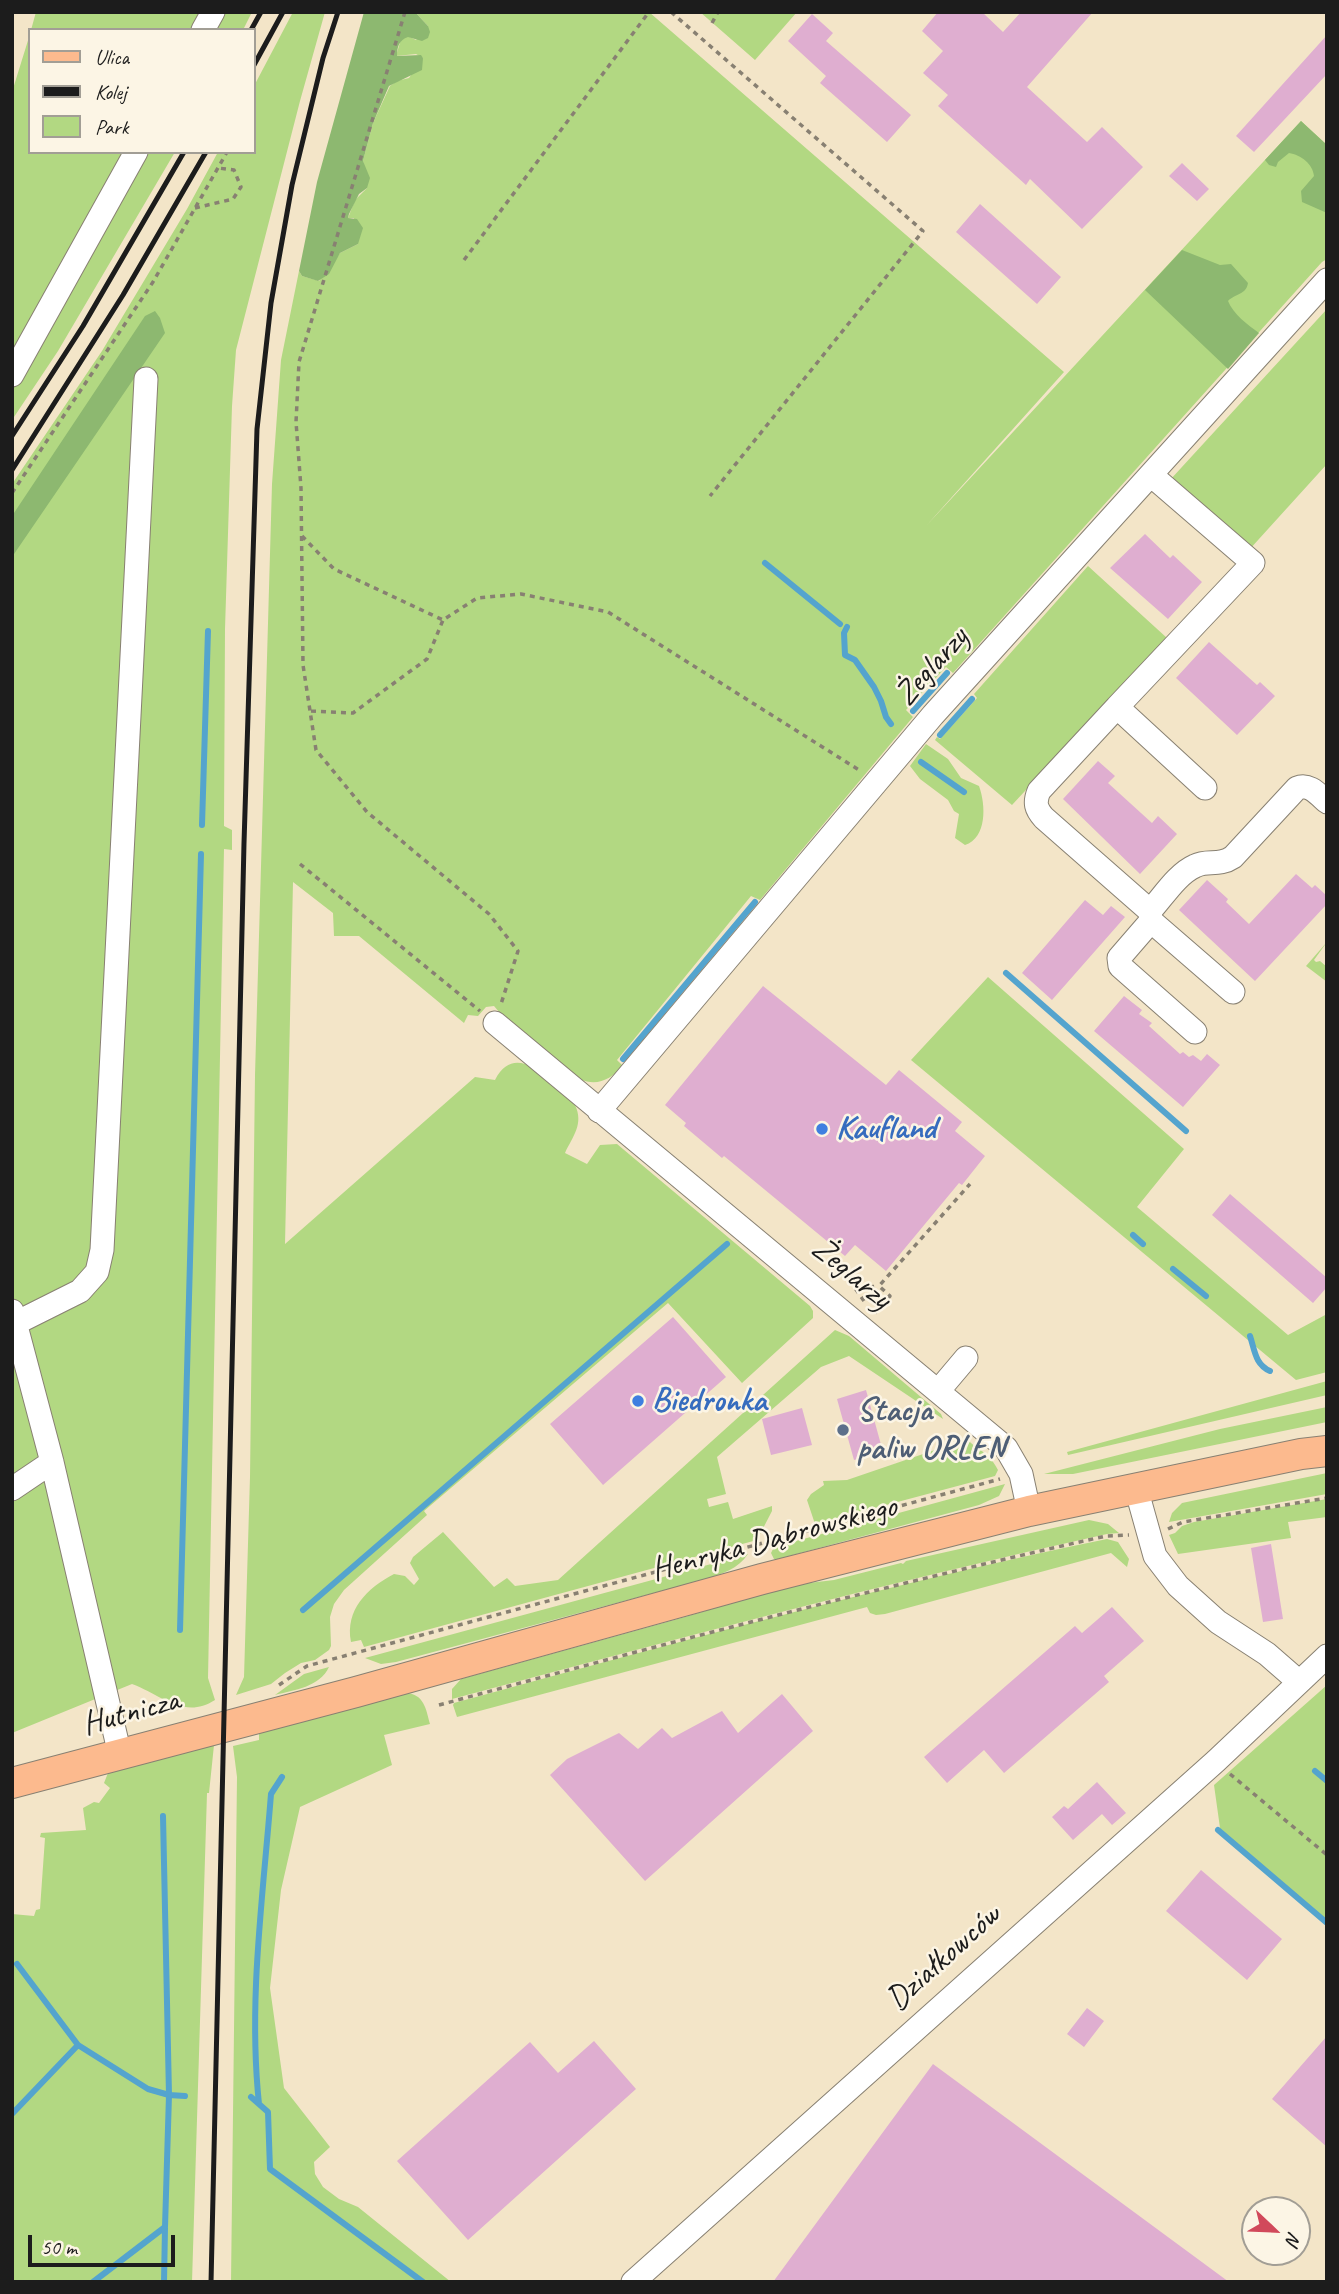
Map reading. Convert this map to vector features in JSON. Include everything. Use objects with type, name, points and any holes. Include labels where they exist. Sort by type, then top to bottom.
[{"type":"main road","name":"Henryka Dąbrowskiego","points":[[270,1703],[1029,1511],[1318,1450]]},
{"type":"main road","name":"Hutnicza","points":[[12,1783],[120,1755],[270,1703]]},
{"type":"street","points":[[204,28],[213,12]]},
{"type":"street","points":[[12,375],[135,154]]},
{"type":"street","name":"Żeglarzy","points":[[599,1111],[933,715],[1327,281]]},
{"type":"street","points":[[120,1755],[52,1462],[13,1320],[80,1291],[97,1272],[102,1250],[146,379]]},
{"type":"street","points":[[1151,475],[1253,563],[1039,791],[1035,800],[1037,810],[1044,818],[1233,992]]},
{"type":"street","points":[[1117,707],[1205,788]]},
{"type":"street","points":[[1195,1032],[1120,966],[1119,958],[1150,916],[1193,867],[1224,863],[1233,857],[1297,788],[1309,787],[1327,802]]},
{"type":"street","name":"Żeglarzy","points":[[495,1023],[1006,1448],[1020,1474],[1029,1511]]},
{"type":"street","points":[[939,1390],[966,1358]]},
{"type":"street","points":[[12,1489],[52,1462]]},
{"type":"street","points":[[1136,1488],[1156,1556],[1178,1586],[1218,1622],[1267,1654],[1298,1681]]},
{"type":"street","name":"Działkowców","points":[[633,2282],[1216,1761],[1327,1656]]},
{"type":"path","points":[[300,864],[495,1023],[518,951],[489,914],[367,812],[316,750],[303,665],[301,488],[296,422],[299,362],[405,12]]},
{"type":"path","points":[[464,260],[649,12]]},
{"type":"path","points":[[671,12],[923,231],[710,496]]},
{"type":"path","points":[[712,23],[718,12]]},
{"type":"path","points":[[12,493],[153,282],[226,154]]},
{"type":"path","points":[[195,208],[233,199],[241,187],[234,170],[218,168]]},
{"type":"path","points":[[301,534],[334,569],[443,620]]},
{"type":"path","points":[[310,711],[353,713],[427,659],[443,620],[477,598],[521,594],[608,612],[876,781]]},
{"type":"path","points":[[870,1319],[875,1313],[854,1289],[879,1286],[970,1184]]},
{"type":"path","points":[[877,1310],[890,1296],[879,1286]]},
{"type":"path","points":[[270,1703],[307,1666],[1006,1477]]},
{"type":"path","points":[[439,1705],[754,1620],[969,1566],[1106,1536],[1147,1532],[1170,1528],[1183,1522],[1327,1498]]},
{"type":"path","points":[[1216,1761],[1327,1855]]},
{"type":"green space","points":[[36,12],[206,12],[197,28],[32,28]]},
{"type":"green space","points":[[222,12],[252,12],[244,28],[214,28]]},
{"type":"green space","points":[[293,12],[325,12],[236,350],[232,406],[225,629],[224,826],[232,830],[232,850],[224,849],[208,1678],[215,1700],[204,1706],[183,1707],[132,1684],[12,1733],[12,484],[102,351],[217,154],[256,154],[256,82]]},
{"type":"green space","points":[[364,12],[415,12],[430,32],[428,38],[422,41],[408,37],[399,44],[397,56],[421,55],[422,70],[389,86],[373,123],[363,161],[370,178],[367,188],[359,194],[348,218],[357,219],[363,228],[358,244],[340,253],[329,274],[318,281],[302,276],[299,271],[317,182]]},
{"type":"green space","points":[[415,12],[649,12],[1064,372],[926,526],[1301,121],[1327,145],[1327,259],[953,673],[946,667],[906,710],[913,717],[760,900],[751,896],[617,1060],[623,1066],[614,1075],[598,1082],[580,1079],[505,1019],[494,1006],[486,1007],[478,1016],[468,1015],[464,1023],[359,936],[334,936],[333,913],[293,882],[285,1244],[475,1077],[495,1080],[504,1068],[514,1063],[525,1064],[547,1077],[575,1105],[578,1124],[565,1153],[587,1164],[600,1145],[617,1144],[810,1306],[813,1318],[742,1383],[668,1303],[424,1511],[427,1515],[344,1590],[334,1604],[330,1617],[329,1650],[315,1660],[301,1663],[271,1684],[236,1695],[244,1677],[250,1477],[255,1075],[272,484],[281,360],[299,271],[302,276],[319,281],[340,253],[358,244],[354,218],[348,218],[355,200],[367,188],[363,161],[373,123],[390,86],[409,78],[423,58],[416,54],[396,56],[401,39],[408,36],[416,40],[428,26]]},
{"type":"green space","points":[[700,12],[797,12],[755,60]]},
{"type":"green space","points":[[28,40],[28,154],[128,154],[12,363],[12,92]]},
{"type":"green space","points":[[1301,121],[1327,145],[1327,213],[1302,202],[1301,191],[1314,176],[1306,161],[1289,153],[1276,167],[1265,160]]},
{"type":"green space","points":[[145,154],[174,154],[58,351],[12,420],[12,386],[33,358]]},
{"type":"green space","points":[[1182,250],[1220,265],[1231,264],[1248,283],[1243,292],[1228,301],[1237,315],[1259,333],[1228,369],[1145,290]]},
{"type":"green space","points":[[1327,309],[1327,464],[1249,550],[1170,480]]},
{"type":"green space","points":[[155,311],[165,333],[12,557],[12,516],[145,316]]},
{"type":"green space","points":[[1088,566],[1167,638],[1012,805],[935,740],[937,737],[940,739],[977,698],[974,694]]},
{"type":"green space","points":[[926,744],[948,759],[961,778],[979,786],[983,802],[983,820],[977,836],[965,845],[955,838],[959,814],[948,800],[920,779],[910,766]]},
{"type":"green space","points":[[1327,942],[1314,960],[1327,967],[1327,982],[1306,966]]},
{"type":"green space","points":[[988,977],[1184,1149],[1137,1207],[1288,1335],[1327,1314],[1327,1372],[1296,1380],[911,1060]]},
{"type":"green space","points":[[835,1330],[849,1336],[941,1414],[943,1419],[849,1356],[821,1367],[717,1457],[726,1494],[707,1499],[709,1507],[728,1502],[733,1519],[772,1506],[757,1540],[364,1647],[361,1640],[351,1642],[351,1620],[360,1601],[375,1586],[394,1574],[405,1576],[414,1585],[419,1579],[410,1563],[413,1557],[443,1532],[494,1587],[507,1578],[515,1586],[558,1580]]},
{"type":"green space","points":[[1327,1381],[1327,1395],[1068,1455],[1067,1452]]},
{"type":"green space","points":[[1327,1407],[1327,1422],[1073,1474],[1044,1474],[1220,1429]]},
{"type":"green space","points":[[967,1439],[990,1458],[998,1470],[995,1476],[815,1524],[807,1500],[824,1485],[823,1481],[847,1480]]},
{"type":"green space","points":[[1327,1473],[1327,1494],[1169,1522],[1172,1513],[1182,1503]]},
{"type":"green space","points":[[1005,1484],[999,1496],[979,1505],[778,1559],[774,1559],[771,1553],[774,1547]]},
{"type":"green space","points":[[1327,1499],[1327,1517],[1288,1522],[1291,1538],[1178,1554],[1169,1535],[1194,1522]]},
{"type":"green space","points":[[1089,1520],[1108,1524],[1119,1533],[1025,1552],[860,1592],[452,1699],[452,1689],[461,1679],[792,1585],[834,1580]]},
{"type":"green space","points":[[1107,1539],[1118,1542],[1129,1559],[1127,1567],[1111,1553],[885,1614],[870,1613],[867,1607],[457,1717],[453,1705],[780,1616],[943,1575]]},
{"type":"green space","points":[[748,1554],[735,1567],[706,1579],[396,1662],[381,1664],[365,1658]]},
{"type":"green space","points":[[329,1667],[325,1674],[313,1683],[275,1695],[304,1674]]},
{"type":"green space","points":[[1327,1685],[1327,1924],[1221,1835],[1214,1785]]},
{"type":"green space","points":[[406,1693],[420,1699],[430,1724],[384,1735],[392,1765],[300,1807],[281,1890],[270,1988],[284,2088],[330,2147],[314,2162],[315,2174],[323,2187],[339,2199],[358,2207],[451,2282],[231,2282],[237,1777],[233,1746],[259,1740],[259,1732]]},
{"type":"green space","points":[[214,1745],[207,1793],[192,2282],[12,2282],[12,1914],[34,1916],[36,1910],[40,1909],[45,1838],[40,1837],[41,1833],[86,1830],[83,1808],[94,1802],[99,1803],[110,1788],[104,1783],[108,1773]]},
{"type":"building","points":[[938,12],[982,12],[1003,32],[1021,12],[1093,12],[1027,87],[1087,142],[1102,127],[1143,167],[1082,229],[1030,179],[1026,185],[938,106],[948,95],[923,73],[943,51],[922,31]]},
{"type":"building","points":[[812,14],[833,33],[826,41],[911,115],[887,142],[820,83],[826,76],[788,41]]},
{"type":"building","points":[[1327,35],[1327,74],[1254,152],[1236,136]]},
{"type":"building","points":[[1182,163],[1209,189],[1197,201],[1169,176]]},
{"type":"building","points":[[980,204],[1061,277],[1037,304],[956,232]]},
{"type":"building","points":[[1145,534],[1170,558],[1173,555],[1202,582],[1168,619],[1110,568]]},
{"type":"building","points":[[1209,642],[1257,685],[1260,682],[1275,696],[1237,735],[1176,678]]},
{"type":"building","points":[[1098,761],[1115,776],[1108,783],[1152,823],[1158,816],[1177,834],[1140,874],[1063,799]]},
{"type":"building","points":[[1296,874],[1312,888],[1315,885],[1327,896],[1327,904],[1255,981],[1179,910],[1207,880],[1249,924]]},
{"type":"building","points":[[1085,900],[1103,915],[1111,906],[1125,917],[1052,1000],[1022,973]]},
{"type":"building","name":"Kaufland","points":[[763,986],[886,1085],[899,1070],[962,1122],[955,1131],[985,1156],[886,1271],[855,1245],[845,1256],[724,1156],[722,1158],[684,1126],[686,1123],[665,1105]]},
{"type":"building","points":[[1124,996],[1142,1010],[1139,1014],[1152,1023],[1149,1026],[1180,1054],[1183,1052],[1189,1057],[1193,1055],[1201,1061],[1207,1054],[1220,1065],[1183,1107],[1094,1031]]},
{"type":"building","points":[[1230,1194],[1327,1278],[1327,1287],[1313,1303],[1212,1215]]},
{"type":"building","name":"Biedronka","points":[[673,1317],[726,1377],[603,1485],[550,1424]]},
{"type":"building","points":[[866,1390],[883,1452],[854,1460],[837,1399]]},
{"type":"building","points":[[802,1408],[812,1445],[771,1455],[762,1419]]},
{"type":"building","points":[[1271,1544],[1283,1619],[1263,1622],[1251,1548]]},
{"type":"building","points":[[1112,1607],[1144,1641],[1104,1676],[1109,1682],[1004,1773],[984,1750],[947,1783],[924,1757],[1075,1626],[1082,1633]]},
{"type":"building","points":[[782,1694],[813,1731],[645,1881],[550,1775],[567,1759],[619,1733],[638,1749],[662,1728],[672,1738],[722,1711],[738,1733]]},
{"type":"building","points":[[1097,1782],[1126,1813],[1112,1825],[1102,1814],[1073,1840],[1052,1817],[1064,1806],[1068,1809]]},
{"type":"building","points":[[1201,1870],[1282,1939],[1247,1980],[1166,1911]]},
{"type":"building","points":[[1087,2008],[1104,2021],[1084,2047],[1067,2034]]},
{"type":"building","points":[[1327,2036],[1327,2147],[1272,2099]]},
{"type":"building","points":[[594,2041],[636,2089],[468,2240],[397,2161],[530,2042],[558,2073]]},
{"type":"building","points":[[933,2064],[1229,2282],[773,2282]]},
{"type":"waterway","points":[[765,563],[840,624]]},
{"type":"waterway","points":[[847,627],[844,633],[845,655],[855,660],[874,687],[891,724]]},
{"type":"waterway","points":[[202,825],[208,631]]},
{"type":"waterway","points":[[913,711],[947,673]]},
{"type":"waterway","points":[[940,735],[972,699]]},
{"type":"waterway","points":[[921,762],[964,792]]},
{"type":"waterway","points":[[180,1630],[201,854]]},
{"type":"waterway","points":[[623,1059],[755,902]]},
{"type":"waterway","points":[[1006,973],[1186,1131]]},
{"type":"waterway","points":[[1133,1235],[1143,1244]]},
{"type":"waterway","points":[[303,1610],[727,1244]]},
{"type":"waterway","points":[[1173,1269],[1206,1296]]},
{"type":"waterway","points":[[1250,1336],[1258,1361],[1270,1371]]},
{"type":"waterway","points":[[1315,1771],[1327,1781]]},
{"type":"waterway","points":[[259,2104],[255,2027],[258,1949],[271,1794],[282,1777]]},
{"type":"waterway","points":[[163,1816],[169,2095],[185,2096]]},
{"type":"waterway","points":[[1218,1830],[1327,1923]]},
{"type":"waterway","points":[[17,1964],[78,2045],[148,2089],[169,2095],[165,2227],[93,2282]]},
{"type":"waterway","points":[[12,2114],[78,2045]]},
{"type":"waterway","points":[[251,2097],[268,2112],[270,2169],[423,2282]]},
{"type":"waterway","points":[[164,2282],[165,2228]]},
{"type":"railway","points":[[252,28],[261,12]]},
{"type":"railway","points":[[256,61],[283,12]]},
{"type":"railway","points":[[211,2282],[244,843],[257,429],[271,303],[292,185],[323,58],[338,12]]},
{"type":"railway","points":[[12,436],[83,326],[183,154]]},
{"type":"railway","points":[[12,470],[123,295],[205,154]]},
{"type":"place","name":"Kaufland","points":[[822,1129]]},
{"type":"place","name":"Biedronka","points":[[638,1401]]},
{"type":"place","name":"Stacja paliw ORLEN","points":[[843,1430]]}]
